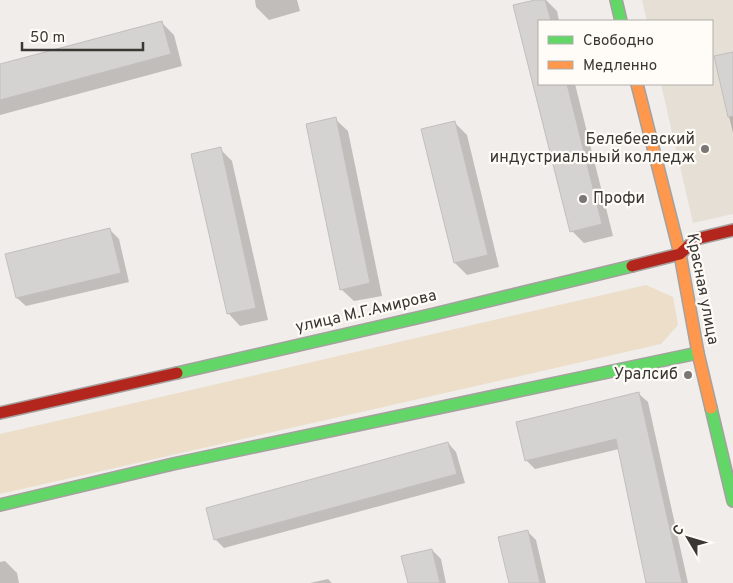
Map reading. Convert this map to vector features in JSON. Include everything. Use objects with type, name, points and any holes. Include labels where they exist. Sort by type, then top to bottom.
[{"type":"street","points":[[616,0],[621,20]]},
{"type":"street","name":"Красная улица","points":[[637,85],[680,254],[698,352],[733,501]]},
{"type":"street","name":"улица М.Г.Амирова","points":[[0,413],[444,311],[680,254],[696,239],[733,230]]},
{"type":"street","points":[[0,505],[174,464],[698,352]]},
{"type":"shaded area","name":"Белебеевский индустриальный колледж","points":[[642,0],[733,0],[733,214],[693,223],[661,85],[713,85],[713,20],[647,20]]},
{"type":"shaded area","points":[[646,285],[673,297],[678,325],[661,344],[0,494],[0,434]]},
{"type":"building","points":[[535,0],[545,0],[551,20],[538,20],[538,85],[567,85],[602,224],[570,232],[513,5]]},
{"type":"building","points":[[162,21],[171,54],[0,100],[0,64]]},
{"type":"building","points":[[733,52],[733,116],[728,117],[714,56]]},
{"type":"building","points":[[336,117],[370,283],[340,290],[306,124]]},
{"type":"building","points":[[455,121],[488,255],[454,263],[421,129]]},
{"type":"building","points":[[221,147],[256,308],[227,314],[191,154]]},
{"type":"building","points":[[110,228],[121,273],[16,298],[5,254]]},
{"type":"building","points":[[639,392],[682,583],[646,583],[616,439],[525,461],[516,422]]},
{"type":"building","points":[[448,442],[457,474],[214,540],[206,508]]},
{"type":"building","points":[[528,530],[540,583],[509,583],[498,537]]},
{"type":"building","points":[[432,549],[440,583],[408,583],[401,556]]},
{"type":"traffic: fast","points":[[616,0],[621,20]]},
{"type":"traffic: fast","points":[[177,373],[632,266]]},
{"type":"traffic: fast","points":[[0,505],[173,464],[698,353]]},
{"type":"traffic: fast","points":[[711,408],[733,501]]},
{"type":"traffic: slow","points":[[637,85],[680,254],[698,353],[711,408]]},
{"type":"traffic: jam","points":[[632,266],[680,254],[696,239],[733,230]]},
{"type":"traffic: jam","points":[[0,413],[177,373]]},
{"type":"place","name":"Белебеевский индустриальный колледж","points":[[705,149]]},
{"type":"place","name":"Профи","points":[[583,199]]},
{"type":"place","name":"Уралсиб","points":[[688,375]]}]
